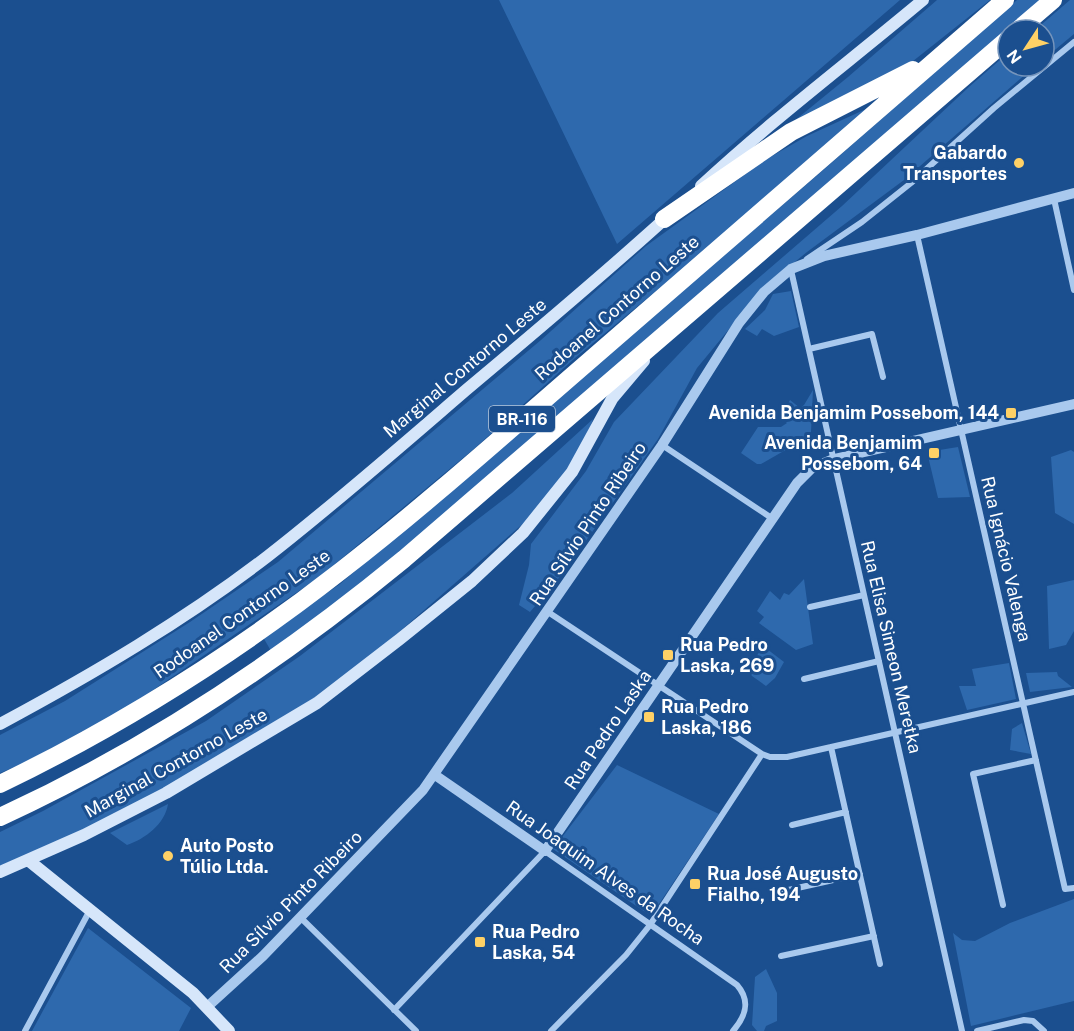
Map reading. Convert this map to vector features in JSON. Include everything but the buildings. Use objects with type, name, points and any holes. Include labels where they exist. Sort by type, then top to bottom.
[{"type":"highway","name":"Rodoanel Contorno Leste","points":[[0,784],[105,730],[154,701],[213,663],[340,572],[449,482],[1005,0]]},
{"type":"highway","points":[[1032,18],[1053,0]]},
{"type":"highway","name":"BR-116","points":[[0,817],[77,780],[175,724],[322,625],[404,559],[996,49]]},
{"type":"highway","points":[[664,219],[791,132],[941,56]]},
{"type":"main road","name":"Marginal Contorno Leste","points":[[0,724],[117,658],[202,603],[267,556],[549,321],[747,143],[843,68],[923,0]]},
{"type":"main road","name":"Marginal Contorno Leste","points":[[0,872],[84,835],[166,793],[317,703],[472,581],[544,510],[573,472],[612,399],[672,327]]},
{"type":"main road","points":[[28,860],[175,978],[229,1031]]},
{"type":"street","points":[[791,269],[861,222],[911,183],[994,108],[1074,42]]},
{"type":"street","name":"Rua Sílvio Pinto Ribeiro","points":[[207,1007],[301,918],[412,803],[435,775],[662,445],[751,306],[791,269],[824,256],[917,235],[1074,193]]},
{"type":"street","points":[[1054,199],[1074,290]]},
{"type":"street","name":"Rua Ignácio Valenga","points":[[917,235],[1065,890],[1074,888]]},
{"type":"street","name":"Rua Elisa Simeon Meretka","points":[[791,269],[962,1031]]},
{"type":"street","points":[[809,349],[872,334],[883,377]]},
{"type":"street","name":"Rua Pedro Laska","points":[[394,1010],[545,851],[804,475],[821,463],[834,459],[1074,404]]},
{"type":"street","points":[[662,445],[773,519]]},
{"type":"street","points":[[810,607],[864,595]]},
{"type":"street","points":[[548,612],[762,754],[770,757],[787,757],[1074,692]]},
{"type":"street","points":[[804,679],[879,661]]},
{"type":"street","points":[[831,747],[880,964]]},
{"type":"street","points":[[551,1031],[626,955],[650,925],[762,754]]},
{"type":"street","points":[[1003,905],[973,774],[1036,760]]},
{"type":"street","name":"Rua Joaquim Alves da Rocha","points":[[435,775],[737,985],[746,999],[747,1006],[733,1031]]},
{"type":"street","points":[[792,825],[846,812]]},
{"type":"street","points":[[784,891],[860,874]]},
{"type":"street","points":[[25,1031],[90,910]]},
{"type":"street","points":[[301,918],[416,1031]]},
{"type":"street","points":[[781,956],[874,936]]},
{"type":"street","points":[[976,1031],[1024,1020],[1033,1021],[1044,1031]]},
{"type":"shaded area","points":[[499,0],[900,0],[617,244]]},
{"type":"shaded area","points":[[937,0],[990,0],[903,69],[783,130],[848,77]]},
{"type":"shaded area","points":[[1017,0],[1041,0],[1020,18],[996,18]]},
{"type":"shaded area","points":[[1070,0],[1074,0],[1074,34],[1056,49],[1056,18],[1049,18]]},
{"type":"shaded area","points":[[996,18],[996,39],[405,548],[271,651],[263,637],[340,584],[821,172]]},
{"type":"shaded area","points":[[996,63],[996,78],[1021,78],[904,180],[807,252],[763,288],[697,368],[658,439],[563,573],[530,612],[519,605],[529,565],[531,544],[586,471],[614,422],[718,313],[842,206]]},
{"type":"shaded area","points":[[866,109],[685,267],[575,358],[475,448],[318,578],[131,705],[24,763],[0,773],[0,735],[65,701],[190,622],[278,562],[541,340],[646,246],[765,160],[807,136]]},
{"type":"shaded area","points":[[791,291],[799,327],[774,336],[762,329],[757,336],[745,329],[765,310],[773,294]]},
{"type":"shaded area","points":[[813,390],[811,432],[792,450],[789,448],[761,464],[757,464],[741,453],[758,427],[781,427],[787,423],[781,417],[790,400],[800,408]]},
{"type":"shaded area","points":[[593,419],[589,432],[569,469],[542,507],[374,654],[313,699],[173,784],[79,832],[0,867],[0,832],[43,811],[206,721],[300,656],[512,493]]},
{"type":"shaded area","points":[[958,447],[970,497],[938,498],[927,452]]},
{"type":"shaded area","points":[[1071,450],[1074,452],[1074,524],[1055,513],[1051,457]]},
{"type":"shaded area","points":[[804,579],[813,644],[796,650],[759,623],[764,617],[757,611],[770,591],[780,600],[784,593],[789,595]]},
{"type":"shaded area","points":[[1074,580],[1074,631],[1066,645],[1049,649],[1047,586]]},
{"type":"shaded area","points":[[763,646],[784,662],[775,678],[766,686],[752,676],[748,670]]},
{"type":"shaded area","points":[[1009,663],[1016,699],[967,710],[959,686],[976,686],[972,669]]},
{"type":"shaded area","points":[[1057,672],[1058,676],[1072,687],[1030,692],[1026,673]]},
{"type":"shaded area","points":[[1022,723],[1031,754],[1010,750],[1012,729]]},
{"type":"shaded area","points":[[617,765],[719,814],[651,916],[553,849]]},
{"type":"shaded area","points":[[168,804],[163,818],[153,830],[134,842],[127,845],[110,833]]},
{"type":"shaded area","points":[[1074,899],[1074,1001],[971,1026],[953,933],[962,940],[975,941],[1010,923]]},
{"type":"shaded area","points":[[88,928],[191,1008],[179,1031],[32,1031]]},
{"type":"shaded area","points":[[766,969],[777,993],[777,1021],[766,1026],[764,1031],[757,1031],[752,1025],[755,977]]},
{"type":"place","name":"Gabardo Transportes","points":[[1019,163]]},
{"type":"place","name":"Avenida Benjamim Possebom, 144","points":[[1011,413]]},
{"type":"place","name":"Avenida Benjamim Possebom, 64","points":[[934,453]]},
{"type":"place","name":"Rua Pedro Laska, 269","points":[[668,655]]},
{"type":"place","name":"Rua Pedro Laska, 186","points":[[649,717]]},
{"type":"place","name":"Auto Posto Túlio Ltda.","points":[[168,856]]},
{"type":"place","name":"Rua José Augusto Fialho, 194","points":[[695,884]]},
{"type":"place","name":"Rua Pedro Laska, 54","points":[[480,942]]}]
